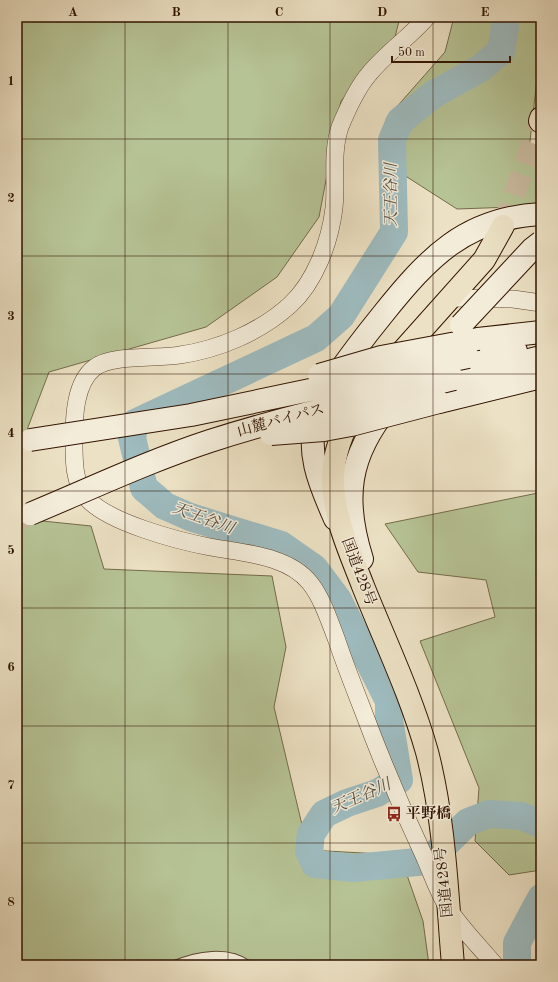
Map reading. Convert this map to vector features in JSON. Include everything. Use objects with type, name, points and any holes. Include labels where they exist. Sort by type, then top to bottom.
[{"type":"highway","name":"国道428号","points":[[452,965],[440,829],[427,754],[408,697],[347,546],[336,505],[333,479],[334,462],[340,440],[351,416],[368,391],[411,340],[458,291],[484,260],[503,226]]},
{"type":"street","points":[[427,17],[368,74],[353,100],[340,128],[335,152],[334,208],[329,235],[318,266],[304,290],[289,306],[271,320],[235,341],[180,355],[112,361],[94,368],[82,384],[77,404],[74,422],[74,467],[79,485],[85,497],[102,512],[127,523],[175,538],[208,547],[237,551],[279,563],[297,571],[310,583],[330,624],[397,799],[448,908],[495,965]]},
{"type":"street","points":[[347,546],[319,484],[314,462],[312,443],[314,422],[333,380],[349,357],[400,293],[431,259],[464,235],[483,226],[516,216],[541,214]]},
{"type":"street","points":[[408,697],[400,661],[355,538],[350,500],[351,482],[363,446],[384,412],[532,249],[541,242]]},
{"type":"street","points":[[458,291],[541,303]]},
{"type":"street","points":[[473,348],[541,332]]},
{"type":"street","points":[[473,348],[541,348]]},
{"type":"street","name":"山麓バイパス","points":[[30,440],[154,422],[241,405],[340,368],[388,356],[473,348]]},
{"type":"street","name":"山麓バイパス","points":[[30,514],[172,454],[210,441],[254,428],[541,357]]},
{"type":"street","points":[[210,441],[237,436],[324,430],[351,425],[541,376]]},
{"type":"lane","points":[[175,965],[185,961],[219,954],[248,965]]},
{"type":"green space","points":[[17,17],[400,17],[395,37],[341,101],[319,217],[277,277],[206,327],[49,372],[17,456]]},
{"type":"green space","points":[[454,17],[541,17],[541,61],[538,70],[528,159],[541,165],[541,206],[457,209],[393,168],[386,119],[445,52]]},
{"type":"green space","points":[[538,493],[541,494],[541,870],[509,875],[475,841],[479,788],[420,641],[495,617],[486,580],[418,572],[385,524]]},
{"type":"green space","points":[[17,502],[23,519],[91,526],[104,569],[272,576],[286,647],[274,707],[308,850],[400,855],[423,921],[429,965],[17,965]]},
{"type":"waterway","name":"天王谷川","points":[[504,17],[505,27],[501,51],[481,68],[434,94],[400,121],[392,140],[394,232],[341,316],[316,338],[135,423],[132,438],[144,488],[165,506],[190,517],[281,545],[314,568],[338,600],[389,701],[389,719],[399,780],[377,793],[347,803],[324,814],[311,834],[309,851],[315,864],[354,868],[428,861],[468,822],[489,814],[521,816],[541,824]]},
{"type":"waterway","name":"天王谷川","points":[[517,965],[517,943],[541,898]]},
{"type":"tunnel","points":[[503,226],[540,121]]},
{"type":"tunnel","points":[[17,520],[30,514]]},
{"type":"place","name":"平野橋","points":[[394,814]]}]
